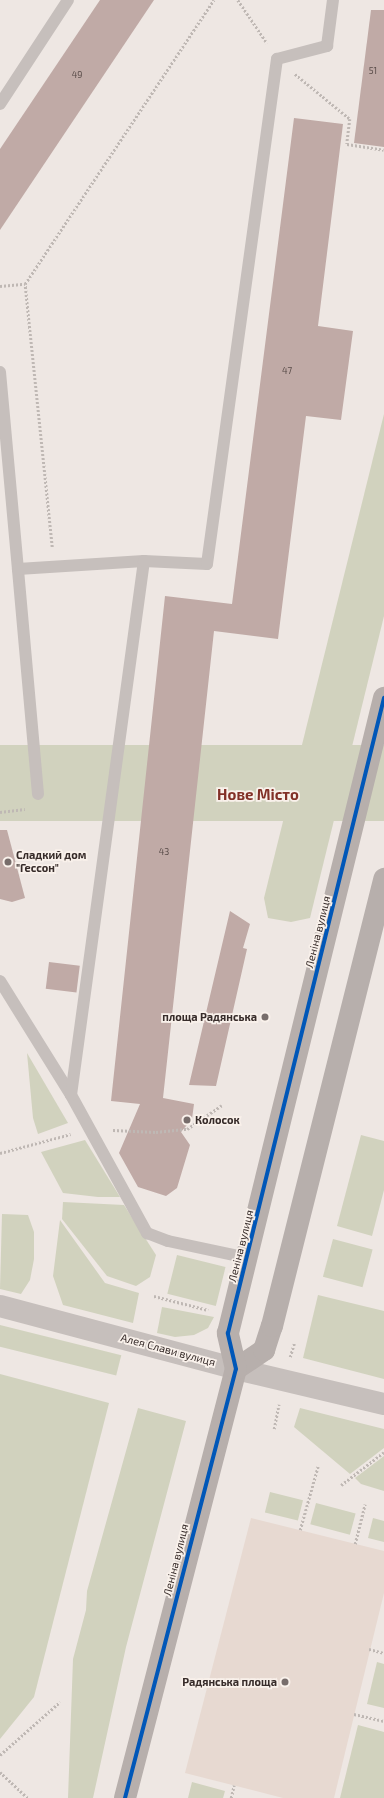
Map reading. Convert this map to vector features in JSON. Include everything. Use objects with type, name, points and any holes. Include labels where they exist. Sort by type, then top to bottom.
[{"type":"street","name":"Леніна вулиця","points":[[125,1798],[236,1369],[228,1333],[384,698]]},
{"type":"street","points":[[236,1369],[264,1350],[272,1326],[384,879]]},
{"type":"street","name":"Алея Слави вулиця","points":[[0,1306],[236,1369],[384,1404]]},
{"type":"lane","points":[[0,104],[68,0]]},
{"type":"lane","points":[[18,569],[144,561],[207,564],[277,59],[327,46],[333,0]]},
{"type":"lane","points":[[0,372],[38,794]]},
{"type":"lane","points":[[71,1095],[144,561]]},
{"type":"lane","points":[[0,982],[71,1095],[147,1233],[168,1241],[247,1258]]},
{"type":"path","points":[[54,567],[25,284],[214,0]]},
{"type":"path","points":[[238,0],[277,59],[350,119],[347,144],[384,150]]},
{"type":"path","points":[[0,286],[25,284]]},
{"type":"path","points":[[0,812],[25,809],[38,794]]},
{"type":"path","points":[[341,1485],[384,1452]]},
{"type":"path","points":[[300,1530],[318,1466]]},
{"type":"path","points":[[355,1544],[365,1504]]},
{"type":"path","points":[[370,1649],[384,1653]]},
{"type":"path","points":[[0,1755],[60,1702]]},
{"type":"path","points":[[354,1714],[384,1721]]},
{"type":"path","points":[[0,1772],[28,1798]]},
{"type":"path","points":[[231,1798],[234,1786]]},
{"type":"green space","points":[[384,414],[384,616],[310,918],[291,922],[268,918],[264,898]]},
{"type":"green space","points":[[0,745],[384,745],[384,821],[0,821]]},
{"type":"green space","points":[[27,1053],[68,1123],[38,1134],[33,1118]]},
{"type":"green space","points":[[361,1135],[384,1141],[384,1190],[372,1236],[337,1226]]},
{"type":"green space","points":[[85,1140],[120,1197],[98,1197],[63,1193],[41,1152]]},
{"type":"green space","points":[[63,1202],[124,1205],[156,1255],[150,1277],[136,1286],[107,1276],[62,1219]]},
{"type":"green space","points":[[2,1214],[28,1215],[34,1232],[34,1259],[30,1280],[21,1294],[0,1289]]},
{"type":"green space","points":[[60,1220],[105,1283],[139,1293],[133,1323],[63,1305],[53,1276]]},
{"type":"green space","points":[[333,1239],[373,1250],[363,1287],[323,1277]]},
{"type":"green space","points":[[177,1255],[226,1267],[216,1306],[167,1294]]},
{"type":"green space","points":[[318,1295],[384,1311],[384,1379],[303,1358]]},
{"type":"green space","points":[[162,1307],[214,1317],[208,1328],[194,1335],[175,1337],[157,1333]]},
{"type":"green space","points":[[0,1325],[121,1355],[116,1376],[0,1347]]},
{"type":"green space","points":[[0,1374],[109,1403],[34,1697],[0,1739]]},
{"type":"green space","points":[[138,1408],[186,1421],[126,1647],[93,1798],[68,1798],[73,1659],[86,1610],[87,1591]]},
{"type":"green space","points":[[300,1408],[384,1429],[384,1448],[350,1474],[294,1427]]},
{"type":"green space","points":[[384,1456],[384,1491],[361,1484],[355,1478]]},
{"type":"green space","points":[[270,1492],[303,1500],[298,1521],[265,1512]]},
{"type":"green space","points":[[316,1503],[356,1514],[350,1535],[310,1524]]},
{"type":"green space","points":[[373,1518],[384,1521],[384,1542],[368,1538]]},
{"type":"green space","points":[[377,1662],[384,1664],[384,1708],[367,1704]]},
{"type":"green space","points":[[358,1725],[384,1732],[384,1798],[340,1798]]},
{"type":"green space","points":[[192,1782],[225,1791],[223,1798],[188,1798]]},
{"type":"shaded area","name":"Радянська площа","points":[[251,1518],[384,1551],[384,1593],[334,1798],[283,1798],[185,1773]]},
{"type":"building","points":[[100,0],[154,0],[0,230],[0,149]]},
{"type":"building","points":[[371,10],[384,10],[384,147],[354,143]]},
{"type":"building","points":[[294,118],[343,124],[318,326],[353,331],[341,420],[306,416],[278,639],[214,631],[163,1098],[194,1104],[192,1119],[181,1132],[190,1145],[177,1188],[166,1196],[138,1187],[119,1153],[140,1104],[111,1101],[165,596],[232,604]]},
{"type":"building","name":"Сладкий дом \"Гессон\"","points":[[0,830],[7,830],[25,898],[12,902],[0,899]]},
{"type":"building","points":[[230,911],[250,924],[243,948],[247,949],[216,1086],[189,1085]]},
{"type":"building","points":[[49,962],[80,966],[76,993],[46,989]]},
{"type":"cycle path","points":[[125,1798],[236,1369],[228,1333],[384,698]]},
{"type":"place","name":"Сладкий дом \"Гессон\"","points":[[8,862]]},
{"type":"place","name":"площа Радянська","points":[[265,1017]]},
{"type":"place","name":"Колосок","points":[[187,1120]]},
{"type":"place","name":"Радянська площа","points":[[285,1682]]},
{"type":"district","name":"Нове Місто","points":[[258,795]]}]
